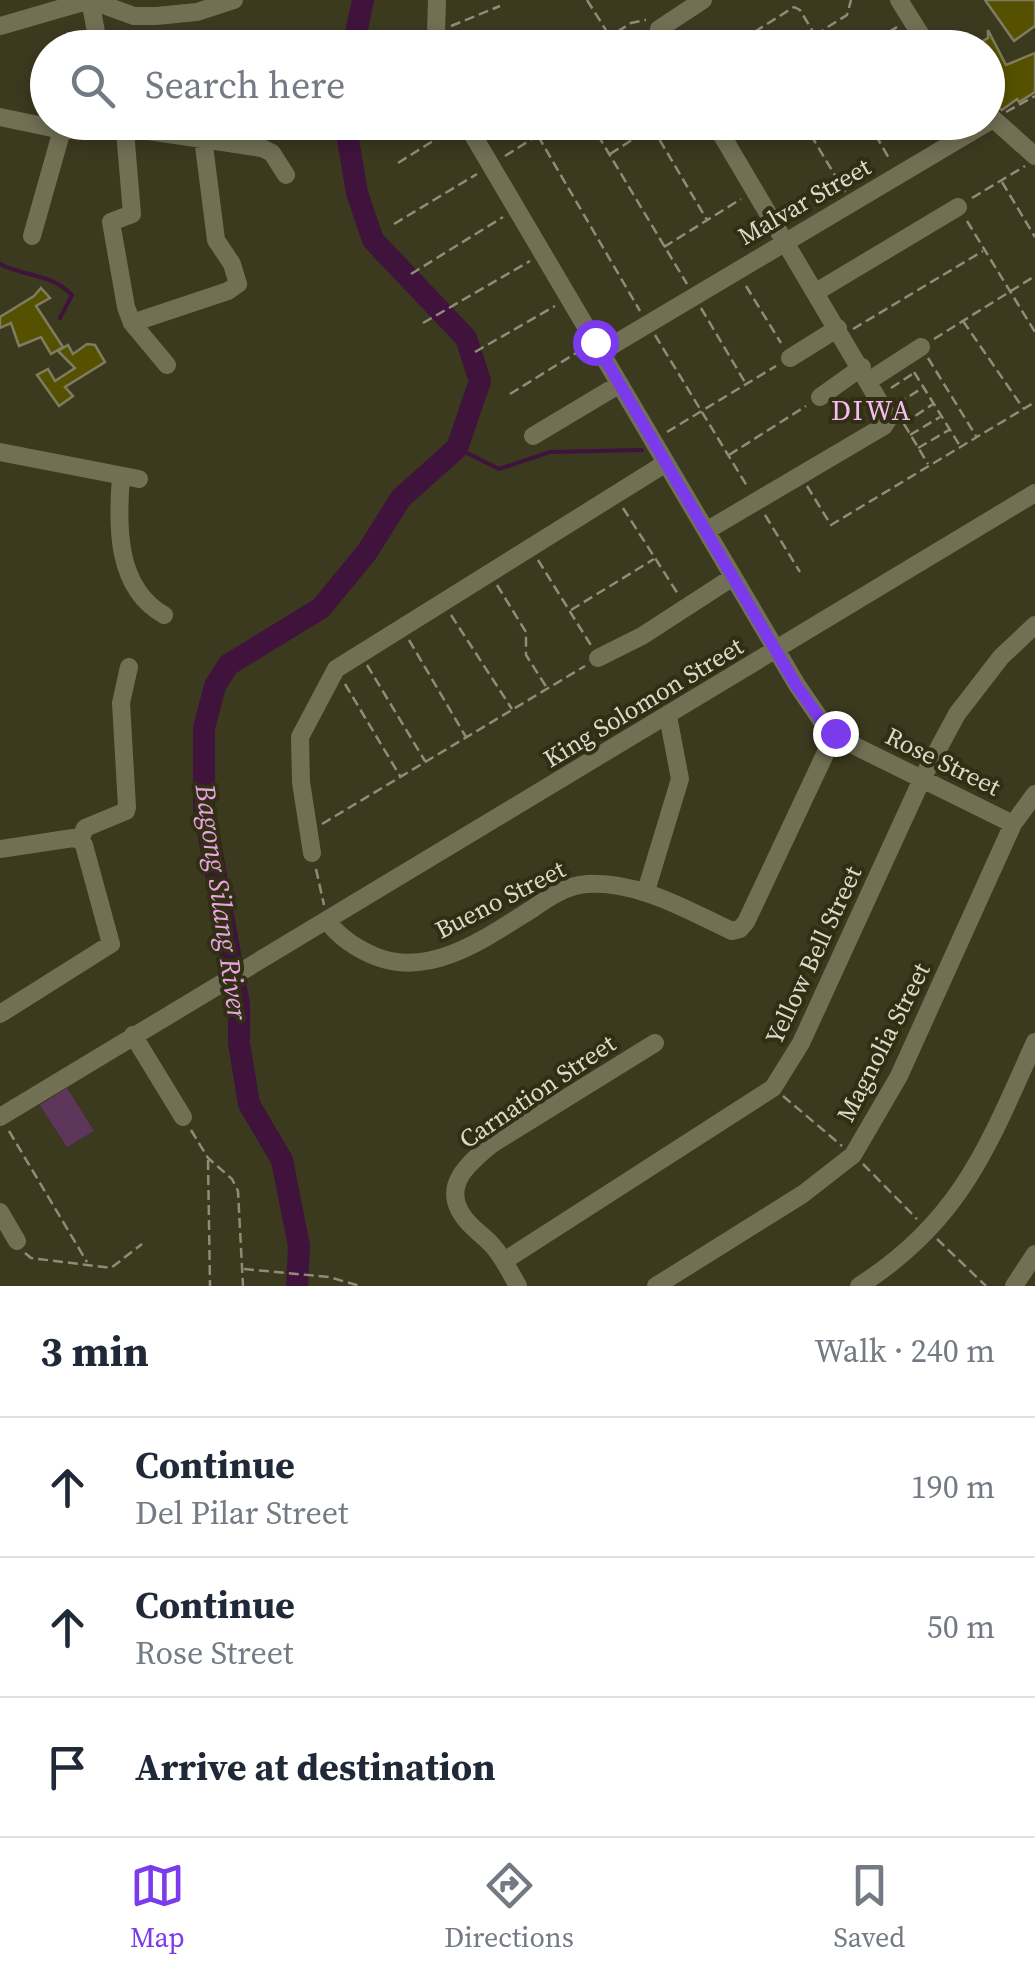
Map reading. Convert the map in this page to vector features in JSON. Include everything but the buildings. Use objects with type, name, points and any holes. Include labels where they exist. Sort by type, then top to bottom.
[{"type":"street","points":[[90,0],[96,30]]},
{"type":"street","points":[[0,26],[90,0],[134,16],[156,16],[197,12],[234,0]]},
{"type":"street","points":[[437,0],[438,30]]},
{"type":"street","points":[[659,29],[703,0]]},
{"type":"street","points":[[905,10],[923,0]]},
{"type":"street","points":[[0,117],[30,123]]},
{"type":"street","points":[[1005,130],[1035,158]]},
{"type":"street","points":[[32,236],[59,140]]},
{"type":"street","points":[[119,140],[132,214],[111,222],[124,302],[132,322],[166,364]]},
{"type":"street","points":[[132,322],[228,291],[238,284],[232,264],[216,240],[202,140]]},
{"type":"street","points":[[214,140],[262,148],[272,153],[286,175]]},
{"type":"street","name":"Rose Street","points":[[479,140],[809,704],[835,733],[1014,824]]},
{"type":"street","points":[[706,531],[884,426],[882,399],[725,140]]},
{"type":"street","name":"Malvar Street","points":[[598,347],[648,324],[952,140]]},
{"type":"street","points":[[816,292],[958,207]]},
{"type":"street","points":[[790,358],[840,332]]},
{"type":"street","points":[[882,399],[921,347]]},
{"type":"street","points":[[532,436],[620,384]]},
{"type":"street","points":[[820,397],[882,399]]},
{"type":"street","points":[[0,452],[130,478],[120,534],[132,583],[151,607],[164,615]]},
{"type":"street","points":[[312,853],[301,782],[301,732],[336,669],[666,463]]},
{"type":"street","name":"King Solomon Street","points":[[3,1122],[133,1035],[328,922],[1035,493]]},
{"type":"street","points":[[598,658],[642,636],[734,578]]},
{"type":"street","name":"Yellow Bell Street","points":[[504,1261],[773,1088],[801,1043],[922,777],[978,684],[1035,625]]},
{"type":"street","points":[[80,840],[85,828],[126,811],[121,704],[130,667]]},
{"type":"street","points":[[646,892],[680,779],[668,716]]},
{"type":"street","name":"Bueno Street","points":[[328,922],[337,934],[360,950],[389,961],[421,964],[496,932],[568,888],[588,884],[646,892],[732,931],[740,929],[835,733]]},
{"type":"street","name":"Magnolia Street","points":[[656,1286],[803,1194],[852,1155],[900,1076],[1014,824],[1035,794]]},
{"type":"street","points":[[0,849],[80,840],[112,943],[0,1014]]},
{"type":"street","points":[[133,1035],[183,1118]]},
{"type":"street","points":[[859,1286],[903,1253],[948,1210],[984,1157],[1035,1042]]},
{"type":"street","name":"Carnation Street","points":[[518,1286],[504,1261],[463,1217],[455,1200],[456,1180],[492,1144],[655,1043]]},
{"type":"street","points":[[0,1212],[17,1241]]},
{"type":"street","points":[[1014,1286],[1035,1254]]},
{"type":"path","points":[[587,0],[606,30]]},
{"type":"path","points":[[823,30],[848,15],[851,0]]},
{"type":"path","points":[[456,30],[500,6]]},
{"type":"path","points":[[756,30],[794,7],[813,30]]},
{"type":"path","points":[[882,30],[905,10]]},
{"type":"path","points":[[623,30],[644,19],[659,29]]},
{"type":"path","points":[[1005,109],[1035,96]]},
{"type":"path","points":[[398,163],[435,140]]},
{"type":"path","points":[[540,140],[800,572]]},
{"type":"path","points":[[600,140],[746,384]]},
{"type":"path","points":[[609,156],[634,140]]},
{"type":"path","points":[[659,140],[708,220]]},
{"type":"path","points":[[814,140],[851,202]]},
{"type":"path","points":[[878,140],[898,174]]},
{"type":"path","points":[[1035,158],[958,207],[1035,332]]},
{"type":"path","points":[[1001,181],[1035,237]]},
{"type":"path","points":[[664,247],[754,190]]},
{"type":"path","points":[[412,274],[517,208]]},
{"type":"path","points":[[840,332],[985,250]]},
{"type":"path","points":[[423,323],[543,254]]},
{"type":"path","points":[[653,440],[790,358],[736,270]]},
{"type":"path","points":[[977,438],[921,347],[1035,276]]},
{"type":"path","points":[[475,352],[569,297]]},
{"type":"path","points":[[964,321],[1024,409]]},
{"type":"path","points":[[510,394],[598,347]]},
{"type":"path","points":[[882,399],[915,373],[960,447]]},
{"type":"path","points":[[882,399],[924,387]]},
{"type":"path","points":[[728,456],[820,397]]},
{"type":"path","points":[[882,399],[934,404]]},
{"type":"path","points":[[882,399],[929,466]]},
{"type":"path","points":[[800,475],[831,525],[1035,402]]},
{"type":"path","points":[[910,436],[942,416]]},
{"type":"path","points":[[918,448],[950,429]]},
{"type":"path","points":[[615,495],[687,608]]},
{"type":"path","points":[[308,832],[598,658],[530,548]]},
{"type":"path","points":[[570,611],[655,558]]},
{"type":"path","points":[[490,573],[526,632],[526,655],[548,689]]},
{"type":"path","points":[[444,602],[512,710]]},
{"type":"path","points":[[402,628],[466,738]]},
{"type":"path","points":[[361,654],[425,762]]},
{"type":"path","points":[[336,669],[400,777]]},
{"type":"path","points":[[312,853],[328,922]]},
{"type":"path","points":[[773,1088],[852,1155]]},
{"type":"path","points":[[183,1118],[208,1158],[232,1179],[238,1191],[242,1286]]},
{"type":"path","points":[[3,1122],[87,1262]]},
{"type":"path","points":[[208,1158],[210,1286]]},
{"type":"path","points":[[17,1241],[31,1258],[112,1268],[142,1244]]},
{"type":"path","points":[[244,1269],[329,1277],[360,1286]]},
{"type":"shaded area","points":[[67,1088],[94,1131],[67,1147],[40,1105]]},
{"type":"waterway","name":"Bagong Silang River","points":[[357,30],[363,0]]},
{"type":"waterway","name":"Bagong Silang River","points":[[297,1286],[299,1246],[282,1160],[249,1104],[239,1043],[239,1005],[204,808],[204,728],[215,686],[228,665],[321,608],[367,552],[401,498],[457,448],[480,381],[466,338],[373,240],[357,193],[348,140]]},
{"type":"waterway","points":[[0,264],[47,279],[72,295],[60,318]]},
{"type":"waterway","points":[[457,448],[499,469],[550,452],[642,450]]},
{"type":"district","name":"DIWA","points":[[872,410]]},
{"type":"route","points":[[595,342],[796,685],[835,733]]}]
